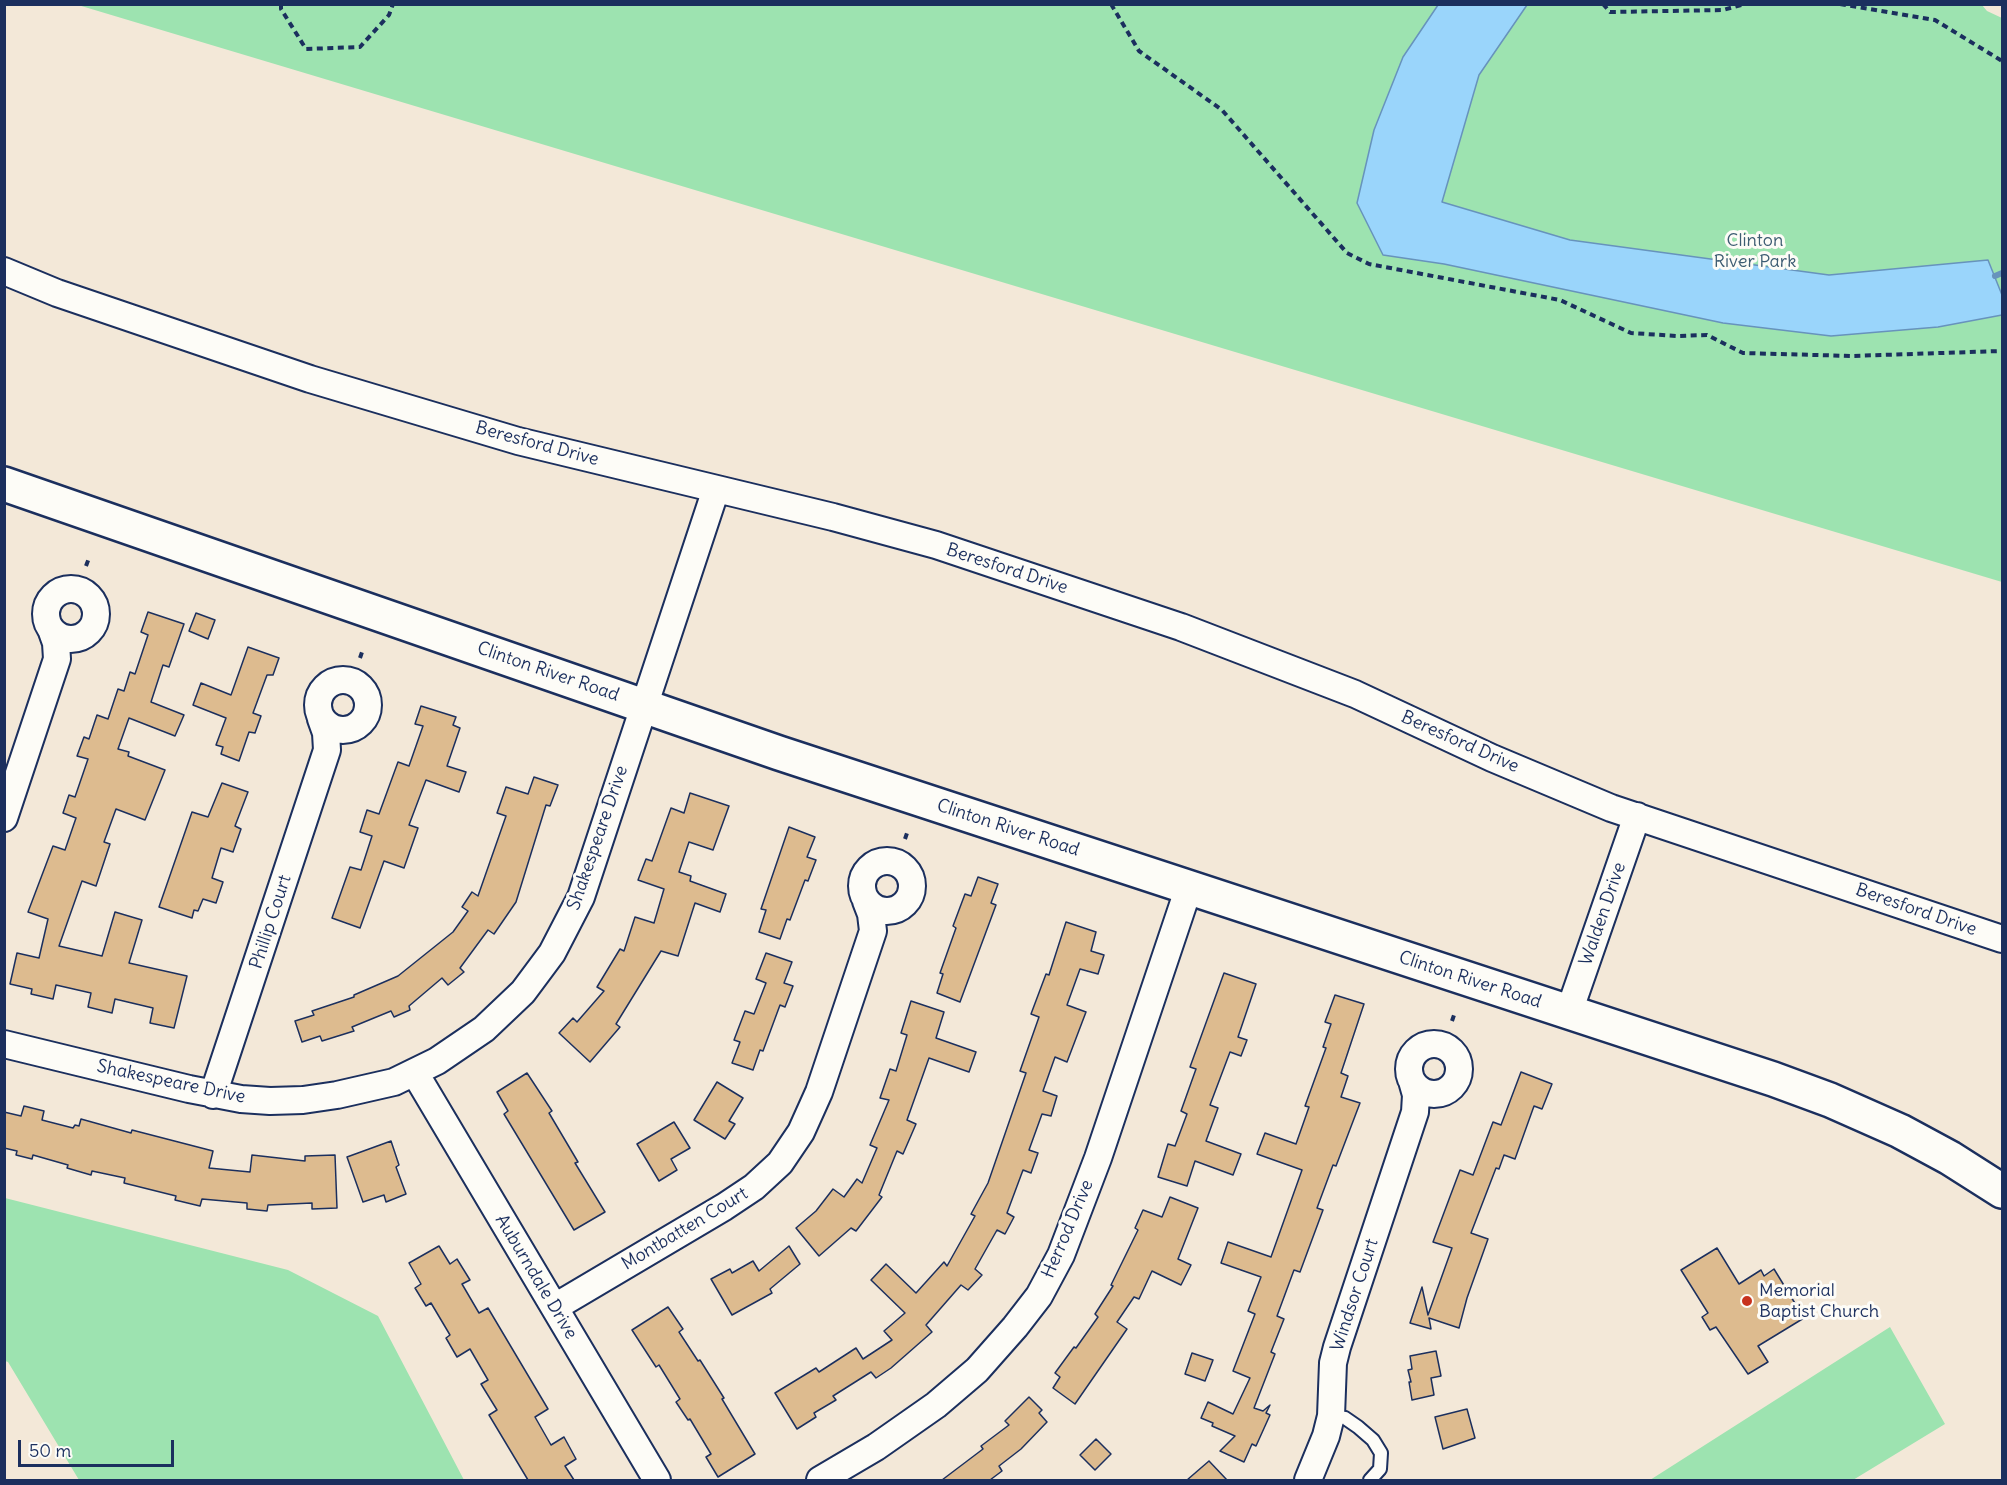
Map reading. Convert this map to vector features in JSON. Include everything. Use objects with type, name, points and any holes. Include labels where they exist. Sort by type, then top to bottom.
[{"type":"street","name":"Beresford Drive","points":[[4,271],[57,293],[310,379],[518,441],[832,517],[936,545],[1181,627],[1355,694],[1492,758],[1611,808],[1997,935]]},
{"type":"street","name":"Clinton River Road","points":[[4,484],[779,753],[1830,1100],[1900,1131],[1950,1158],[2002,1191]]},
{"type":"street","name":"Shakespeare Drive","points":[[4,1044],[213,1095],[270,1101],[303,1100],[377,1086],[415,1073],[484,1029],[523,992],[552,953],[581,897],[696,556],[716,489]]},
{"type":"street","points":[[4,818],[57,659],[56,643],[47,621],[48,604],[59,592],[75,589],[90,596],[96,611],[96,619],[93,627],[57,659]]},
{"type":"street","points":[[51,629],[64,639],[81,638]]},
{"type":"street","name":"Phillip Court","points":[[213,1095],[327,750],[327,733],[318,703],[320,694],[324,688],[339,680],[355,683],[366,694],[368,711],[364,718],[327,750]]},
{"type":"street","points":[[321,719],[335,729],[351,729]]},
{"type":"street","name":"Walden Drive","points":[[1569,1012],[1637,816]]},
{"type":"street","name":"Montbatten Court","points":[[555,1307],[724,1207],[754,1187],[780,1163],[801,1132],[819,1092],[873,931],[871,914],[862,893],[863,876],[874,864],[890,861],[905,868],[912,883],[909,899],[873,931]]},
{"type":"street","name":"Herrod Drive","points":[[820,1480],[876,1447],[936,1405],[977,1370],[1039,1296],[1061,1255],[1098,1158],[1189,887]]},
{"type":"street","points":[[866,901],[879,910],[888,912],[896,910]]},
{"type":"street","name":"Windsor Court","points":[[1310,1480],[1331,1416],[1333,1363],[1337,1347],[1415,1112],[1416,1095],[1409,1072],[1410,1064],[1417,1050],[1432,1043],[1448,1047],[1458,1060],[1459,1076],[1449,1090],[1441,1093],[1415,1112]]},
{"type":"street","name":"Auburndale Drive","points":[[415,1073],[657,1480]]},
{"type":"street","points":[[1412,1081],[1424,1092],[1441,1093]]},
{"type":"lane","points":[[1331,1416],[1345,1418],[1358,1426],[1373,1440],[1381,1453],[1380,1469],[1370,1480]]},
{"type":"path","points":[[281,4],[281,9],[306,49],[360,47],[389,15],[393,4]]},
{"type":"path","points":[[1112,4],[1139,51],[1222,110],[1347,253],[1369,264],[1560,300],[1631,333],[1707,335],[1743,353],[1852,356],[2002,351]]},
{"type":"path","points":[[1603,4],[1610,12],[1723,10],[1745,4]]},
{"type":"path","points":[[1840,4],[1935,20],[2002,62]]},
{"type":"path","points":[[86,566],[89,558]]},
{"type":"path","points":[[360,658],[363,650]]},
{"type":"path","points":[[905,839],[907,833]]},
{"type":"path","points":[[1452,1021],[1454,1015]]},
{"type":"green space","name":"Clinton River Park","points":[[78,5],[1982,5],[1987,11],[2002,18],[2002,582]]},
{"type":"green space","points":[[5,1198],[288,1270],[378,1316],[464,1480],[79,1480],[8,1362],[5,1361]]},
{"type":"green space","points":[[1890,1327],[1945,1424],[1853,1480],[1650,1480]]},
{"type":"water","points":[[1438,5],[1527,5],[1479,75],[1442,202],[1570,240],[1829,275],[1988,260],[2002,295],[2002,315],[1938,327],[1831,336],[1723,323],[1444,264],[1383,255],[1357,203],[1374,130],[1403,57]]},
{"type":"building","points":[[148,612],[184,624],[169,667],[163,665],[151,702],[184,715],[175,736],[129,718],[118,749],[129,752],[128,756],[165,770],[145,820],[116,809],[104,842],[110,844],[96,886],[82,881],[59,946],[102,956],[115,912],[142,920],[129,963],[187,976],[174,1028],[150,1023],[153,1008],[115,999],[112,1013],[88,1007],[91,993],[56,985],[53,999],[31,994],[32,989],[10,984],[17,953],[39,958],[48,919],[28,912],[53,846],[65,850],[76,818],[63,813],[69,795],[75,797],[88,759],[77,756],[84,737],[89,739],[97,715],[108,719],[118,689],[124,691],[130,672],[135,674],[148,635],[141,632]]},
{"type":"building","points":[[196,613],[215,620],[208,639],[189,631]]},
{"type":"building","points":[[248,647],[279,658],[273,675],[267,675],[253,713],[261,716],[255,733],[249,732],[239,761],[221,754],[223,747],[216,745],[226,718],[193,705],[201,683],[231,695]]},
{"type":"building","points":[[421,706],[456,717],[453,725],[460,728],[447,766],[466,772],[459,792],[426,780],[409,825],[418,828],[404,868],[384,861],[360,928],[332,918],[350,867],[361,870],[372,836],[360,832],[367,810],[379,814],[398,762],[409,766],[423,726],[415,724]]},
{"type":"building","points":[[534,777],[558,785],[550,806],[546,805],[516,902],[494,934],[488,930],[460,968],[464,972],[448,985],[442,978],[409,1006],[410,1010],[394,1017],[391,1011],[352,1027],[354,1031],[322,1041],[320,1036],[302,1042],[295,1021],[314,1015],[312,1011],[354,997],[354,995],[398,976],[453,932],[468,911],[462,907],[472,892],[478,896],[506,816],[497,813],[506,787],[528,794]]},
{"type":"building","points":[[222,783],[248,792],[235,826],[241,829],[233,852],[221,848],[212,878],[223,882],[216,903],[203,899],[198,911],[194,910],[192,918],[159,907],[192,812],[208,817]]},
{"type":"building","points":[[690,793],[729,806],[713,850],[689,842],[679,872],[691,876],[690,881],[726,894],[720,912],[695,903],[678,956],[661,951],[616,1024],[620,1027],[590,1062],[559,1033],[573,1018],[577,1022],[604,991],[597,987],[620,949],[624,951],[635,917],[654,923],[664,889],[638,880],[646,859],[652,861],[671,808],[684,813]]},
{"type":"building","points":[[789,827],[815,837],[807,857],[816,860],[808,881],[805,880],[790,920],[787,919],[780,939],[759,932],[766,910],[761,909]]},
{"type":"building","points":[[978,877],[998,884],[991,903],[996,905],[960,1002],[937,993],[943,974],[940,973],[956,928],[953,926],[965,894],[971,896]]},
{"type":"building","points":[[1066,922],[1096,932],[1091,951],[1104,955],[1098,974],[1080,969],[1067,1005],[1086,1012],[1067,1062],[1055,1057],[1043,1091],[1057,1096],[1051,1116],[1042,1114],[1029,1150],[1038,1153],[1031,1173],[1023,1170],[1007,1213],[1014,1217],[1005,1234],[997,1230],[975,1269],[982,1275],[968,1290],[961,1285],[926,1325],[932,1332],[876,1378],[871,1372],[833,1396],[836,1400],[814,1413],[816,1417],[797,1429],[775,1393],[816,1368],[819,1372],[856,1348],[863,1359],[892,1340],[884,1331],[905,1313],[871,1280],[886,1264],[916,1293],[944,1262],[947,1266],[975,1216],[971,1214],[988,1183],[1026,1073],[1020,1071],[1039,1017],[1031,1014],[1046,974],[1049,975]]},
{"type":"building","points":[[766,953],[792,962],[784,983],[793,986],[785,1007],[780,1005],[763,1051],[760,1050],[753,1070],[732,1063],[740,1042],[734,1040],[745,1011],[754,1014],[766,983],[756,979]]},
{"type":"building","points":[[1224,973],[1256,984],[1238,1037],[1247,1040],[1241,1056],[1230,1052],[1210,1105],[1218,1108],[1206,1141],[1241,1154],[1233,1175],[1195,1161],[1187,1186],[1158,1177],[1168,1144],[1175,1146],[1187,1114],[1181,1111],[1196,1069],[1190,1067]]},
{"type":"building","points":[[1335,995],[1364,1004],[1341,1073],[1348,1076],[1341,1097],[1360,1103],[1317,1208],[1323,1210],[1300,1272],[1294,1270],[1277,1316],[1284,1319],[1271,1352],[1275,1354],[1254,1408],[1263,1411],[1270,1405],[1266,1413],[1270,1415],[1256,1446],[1252,1444],[1244,1462],[1220,1451],[1235,1436],[1212,1426],[1213,1423],[1201,1418],[1208,1402],[1233,1414],[1250,1378],[1233,1371],[1255,1314],[1248,1311],[1261,1277],[1221,1263],[1228,1242],[1271,1257],[1302,1170],[1257,1154],[1265,1133],[1296,1144],[1309,1107],[1305,1106],[1326,1048],[1323,1047],[1331,1024],[1325,1022]]},
{"type":"building","points":[[911,1001],[944,1012],[936,1038],[976,1052],[969,1072],[929,1058],[907,1120],[916,1124],[903,1154],[897,1151],[879,1195],[882,1197],[856,1231],[851,1228],[819,1256],[796,1228],[816,1211],[833,1189],[844,1197],[857,1179],[862,1183],[877,1148],[870,1145],[889,1100],[880,1098],[890,1069],[896,1071],[907,1035],[901,1033]]},
{"type":"building","points":[[1521,1072],[1552,1084],[1542,1109],[1534,1106],[1515,1159],[1504,1155],[1499,1169],[1496,1168],[1471,1233],[1488,1239],[1459,1328],[1429,1318],[1431,1329],[1410,1323],[1422,1287],[1428,1315],[1452,1248],[1433,1242],[1460,1170],[1473,1175],[1493,1122],[1501,1125]]},
{"type":"building","points":[[527,1073],[552,1111],[549,1113],[578,1162],[575,1163],[605,1212],[574,1230],[504,1114],[508,1111],[497,1092]]},
{"type":"building","points":[[717,1082],[743,1098],[729,1121],[735,1124],[725,1139],[694,1120]]},
{"type":"building","points":[[24,1106],[44,1111],[42,1120],[73,1128],[75,1125],[79,1126],[81,1119],[131,1133],[132,1130],[213,1151],[209,1168],[250,1172],[252,1155],[305,1161],[305,1156],[335,1155],[337,1208],[312,1209],[312,1203],[268,1205],[267,1211],[247,1209],[247,1203],[202,1199],[200,1206],[175,1200],[176,1196],[124,1183],[125,1178],[92,1171],[91,1175],[67,1168],[68,1165],[33,1155],[32,1159],[16,1155],[17,1151],[4,1148],[4,1112],[21,1116]]},
{"type":"building","points":[[674,1122],[690,1148],[671,1159],[677,1170],[659,1181],[637,1144]]},
{"type":"building","points":[[391,1141],[399,1165],[396,1167],[406,1194],[386,1202],[384,1195],[363,1202],[347,1157]]},
{"type":"building","points":[[1170,1197],[1198,1208],[1178,1259],[1191,1265],[1181,1285],[1152,1271],[1139,1299],[1134,1297],[1117,1322],[1127,1329],[1075,1404],[1053,1388],[1060,1377],[1055,1373],[1098,1317],[1095,1314],[1113,1286],[1111,1285],[1138,1230],[1135,1228],[1143,1210],[1162,1217]]},
{"type":"building","points":[[439,1246],[450,1264],[457,1259],[470,1280],[462,1284],[479,1313],[488,1308],[548,1409],[535,1417],[551,1445],[564,1437],[576,1459],[565,1466],[574,1480],[528,1480],[489,1415],[497,1410],[481,1384],[488,1380],[470,1349],[457,1357],[446,1338],[450,1335],[431,1303],[426,1306],[415,1288],[421,1284],[409,1263]]},
{"type":"building","points":[[789,1246],[800,1264],[770,1289],[772,1293],[732,1315],[711,1279],[730,1269],[732,1273],[753,1261],[759,1271]]},
{"type":"building","name":"Memorial Baptist Church","points":[[1717,1248],[1739,1284],[1761,1270],[1764,1276],[1774,1269],[1804,1318],[1758,1346],[1768,1362],[1748,1374],[1716,1327],[1710,1330],[1702,1317],[1708,1313],[1681,1270]]},
{"type":"building","points":[[668,1307],[683,1329],[679,1332],[724,1398],[722,1399],[755,1454],[718,1477],[706,1457],[711,1454],[690,1419],[688,1420],[676,1402],[680,1399],[659,1365],[656,1367],[632,1330]]},
{"type":"building","points":[[1436,1351],[1441,1376],[1431,1378],[1434,1395],[1412,1400],[1408,1370],[1412,1369],[1410,1356]]},
{"type":"building","points":[[1192,1353],[1213,1360],[1205,1381],[1185,1374]]},
{"type":"building","points":[[1029,1397],[1042,1410],[1039,1413],[1047,1422],[1021,1449],[999,1466],[1002,1471],[990,1480],[942,1480],[983,1449],[981,1446],[1009,1425],[1005,1421]]},
{"type":"building","points":[[1467,1409],[1475,1438],[1443,1449],[1435,1417]]},
{"type":"building","points":[[1096,1439],[1111,1454],[1095,1470],[1080,1455]]},
{"type":"building","points":[[1209,1461],[1227,1480],[1187,1480]]},
{"type":"waterway","points":[[1995,276],[2002,273]]},
{"type":"place","name":"Memorial Baptist Church","points":[[1747,1301]]}]
